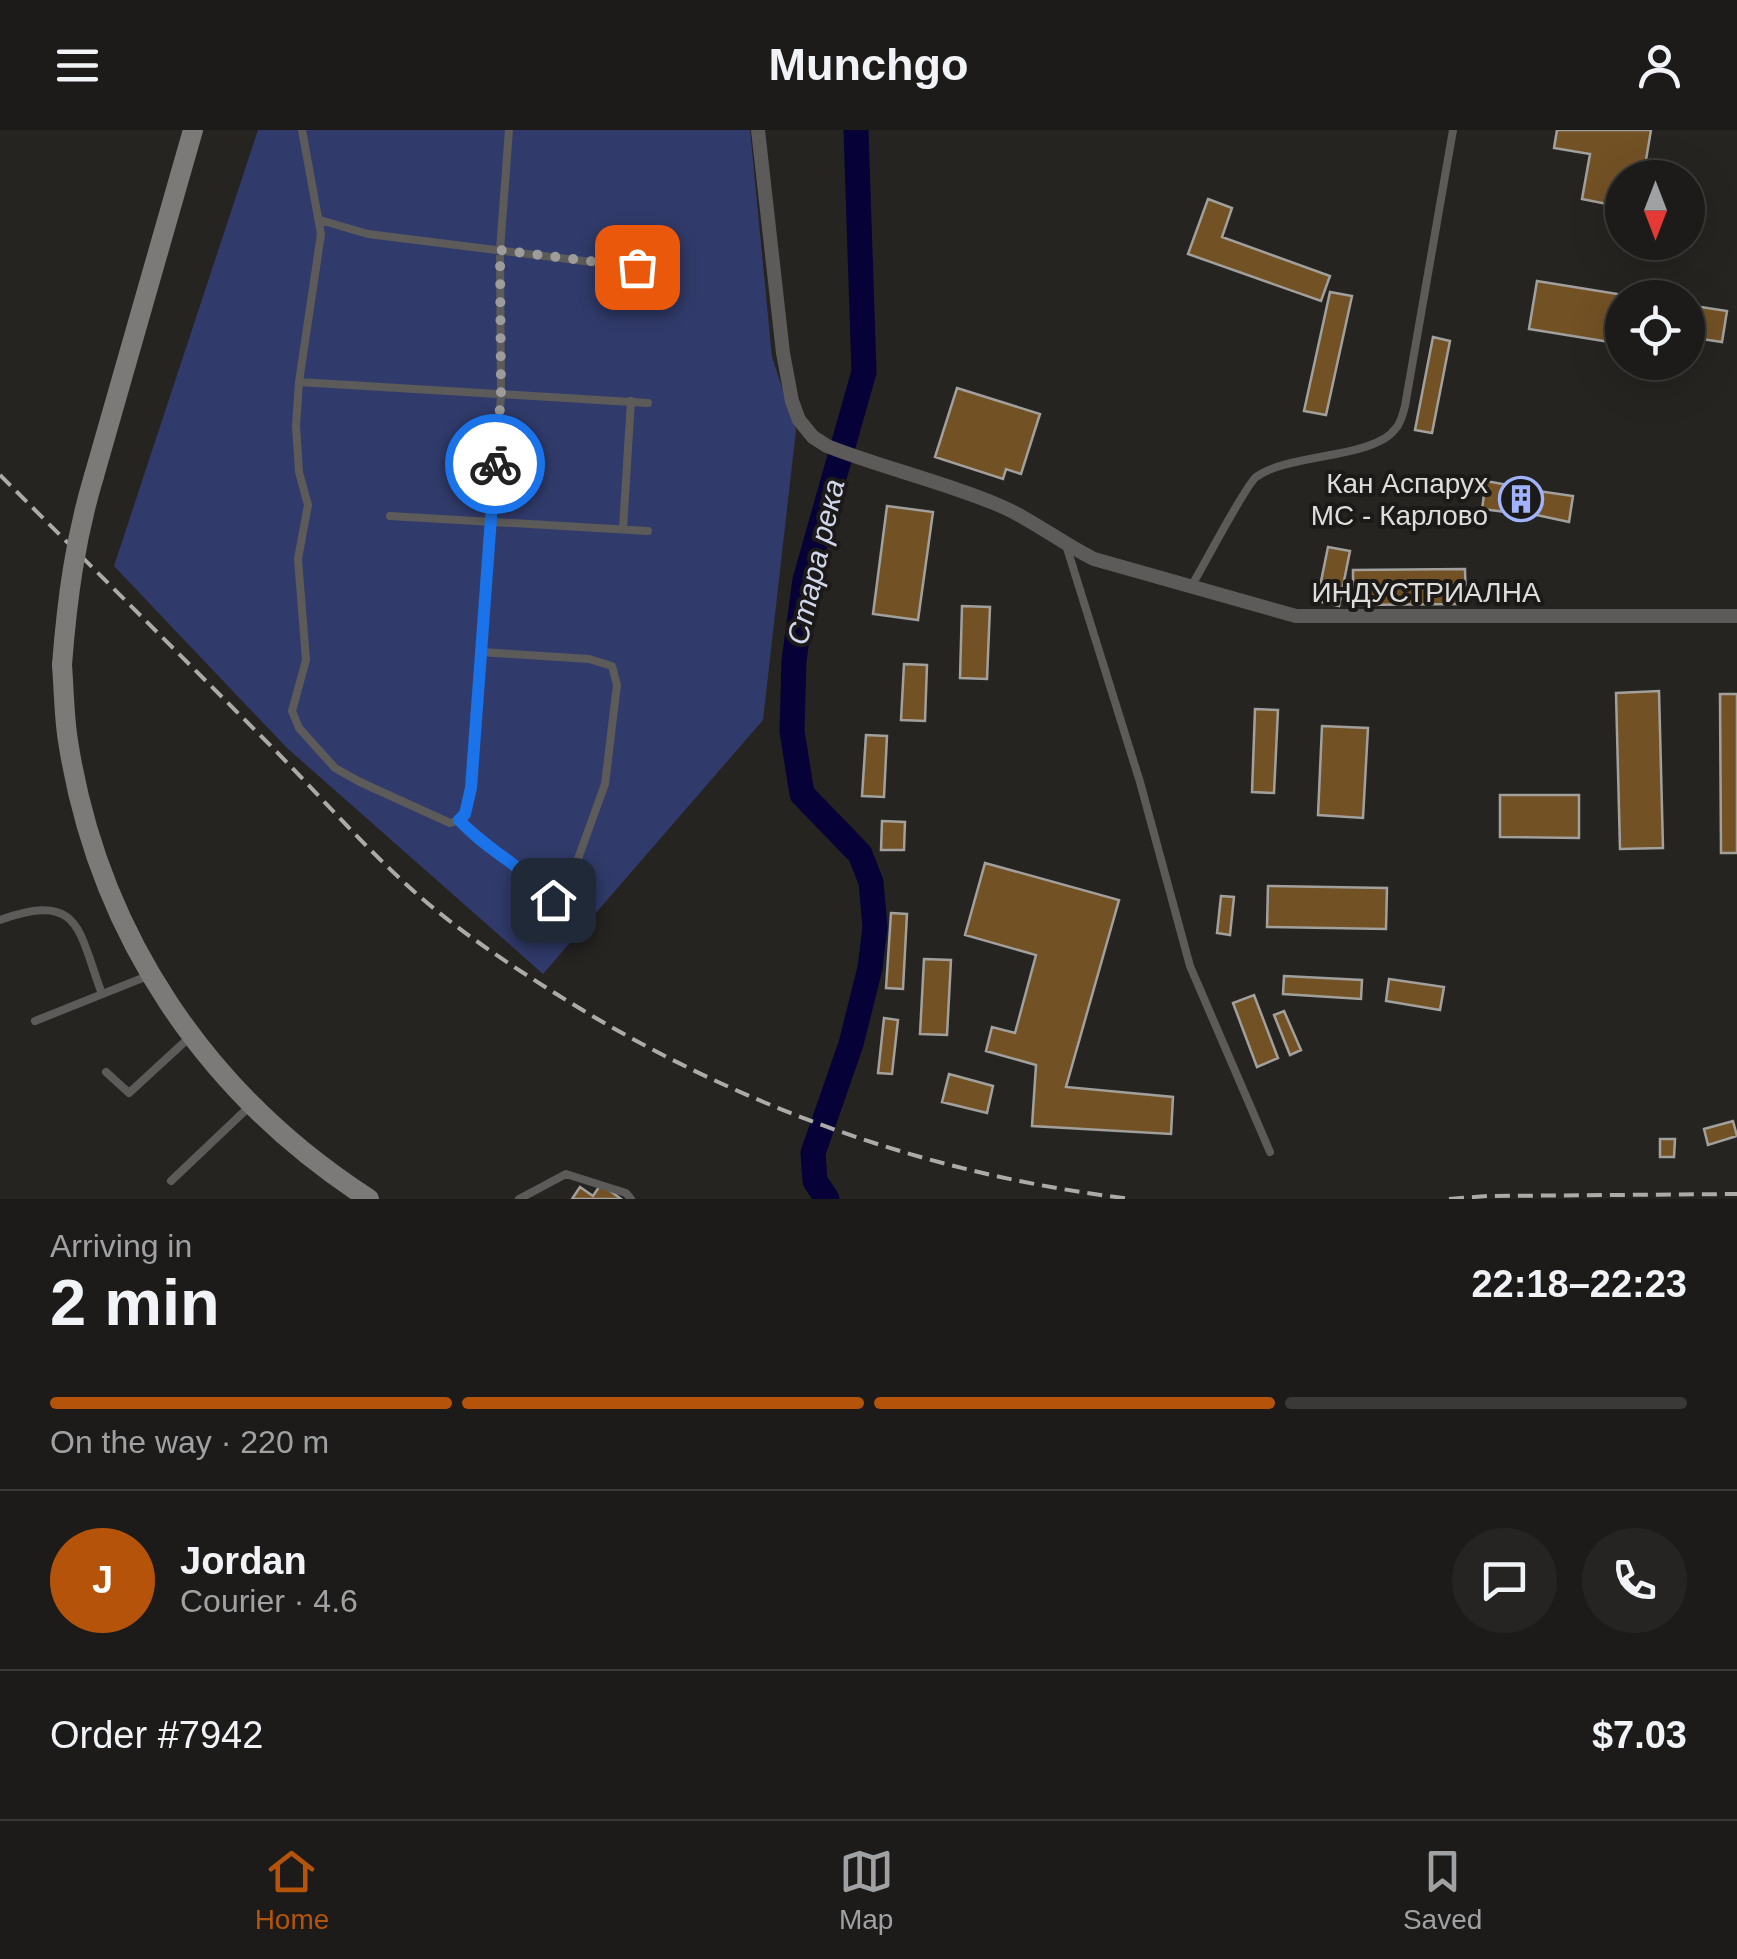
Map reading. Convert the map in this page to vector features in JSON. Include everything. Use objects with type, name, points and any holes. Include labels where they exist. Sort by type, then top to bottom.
[{"type":"main road","points":[[193,130],[78,530],[68,588],[62,665],[67,738],[78,795],[100,866],[150,975],[191,1036],[251,1105],[288,1142],[369,1199]]},
{"type":"street","name":"ИНДУСТРИАЛНА","points":[[758,130],[792,401],[799,420],[827,446],[989,501],[1025,517],[1066,545],[1094,558],[1296,616],[1737,616]]},
{"type":"lane","points":[[302,130],[320,220],[321,246],[299,382],[296,426],[299,472],[308,505],[298,559],[306,660],[293,705],[294,719],[321,755],[360,782],[450,823],[465,814],[471,788],[501,396],[500,250],[509,130]]},
{"type":"lane","points":[[1192,585],[1255,478],[1284,465],[1385,439],[1396,428],[1405,406],[1454,130]]},
{"type":"lane","points":[[320,220],[368,234],[672,272]]},
{"type":"lane","points":[[299,382],[648,403]]},
{"type":"lane","points":[[623,528],[632,402]]},
{"type":"lane","points":[[390,516],[648,531]]},
{"type":"lane","points":[[1066,545],[1140,782],[1190,966],[1270,1152]]},
{"type":"lane","points":[[459,820],[479,841],[514,864],[542,893],[553,900],[560,899],[600,800],[607,765],[617,686],[612,666],[590,659],[481,652]]},
{"type":"lane","points":[[0,920],[21,913],[56,910],[68,916],[79,933],[102,994]]},
{"type":"lane","points":[[34,1020],[150,975]]},
{"type":"lane","points":[[106,1072],[130,1093],[191,1036]]},
{"type":"lane","points":[[171,1181],[251,1105]]},
{"type":"lane","points":[[520,1199],[566,1174],[626,1193],[631,1199]]},
{"type":"shaded area","points":[[258,130],[750,130],[772,357],[796,430],[763,720],[543,974],[287,748],[114,566]]},
{"type":"building","points":[[1557,130],[1651,130],[1646,160],[1605,160],[1605,204],[1582,199],[1590,154],[1554,148]]},
{"type":"building","points":[[1208,199],[1232,208],[1222,237],[1330,276],[1321,301],[1188,254]]},
{"type":"building","points":[[1537,281],[1605,292],[1605,341],[1529,329]]},
{"type":"building","points":[[1330,292],[1352,296],[1326,415],[1304,411]]},
{"type":"building","points":[[1705,308],[1727,311],[1722,342],[1705,340]]},
{"type":"building","points":[[1433,337],[1450,341],[1432,433],[1415,430]]},
{"type":"building","points":[[957,388],[1040,414],[1021,474],[1006,469],[1003,479],[935,457]]},
{"type":"building","points":[[1486,481],[1508,485],[1506,512],[1482,509]]},
{"type":"building","name":"Кан Аспарух МС - Карлово","points":[[1511,485],[1534,489],[1528,513],[1509,510]]},
{"type":"building","points":[[1538,491],[1573,496],[1569,522],[1532,514]]},
{"type":"building","points":[[887,506],[933,512],[918,620],[873,614]]},
{"type":"building","points":[[1328,547],[1350,551],[1339,606],[1317,601]]},
{"type":"building","points":[[1465,569],[1466,604],[1353,605],[1353,570]]},
{"type":"building","points":[[962,606],[990,607],[987,679],[960,678]]},
{"type":"building","points":[[904,664],[927,665],[925,721],[901,720]]},
{"type":"building","points":[[1659,691],[1663,848],[1620,849],[1616,693]]},
{"type":"building","points":[[1720,694],[1737,694],[1737,853],[1721,853]]},
{"type":"building","points":[[1255,709],[1278,710],[1274,793],[1252,792]]},
{"type":"building","points":[[1322,726],[1368,728],[1363,818],[1318,815]]},
{"type":"building","points":[[866,735],[887,736],[884,797],[862,796]]},
{"type":"building","points":[[1500,795],[1579,795],[1579,838],[1500,837]]},
{"type":"building","points":[[882,821],[905,822],[904,850],[881,850]]},
{"type":"building","points":[[985,863],[1119,900],[1066,1087],[1173,1097],[1171,1134],[1032,1126],[1036,1065],[986,1051],[992,1027],[1015,1033],[1036,955],[965,935]]},
{"type":"building","points":[[1268,886],[1387,888],[1386,929],[1267,927]]},
{"type":"building","points":[[1221,896],[1234,897],[1230,935],[1217,933]]},
{"type":"building","points":[[891,913],[907,914],[903,989],[886,988]]},
{"type":"building","points":[[924,959],[951,960],[947,1035],[920,1034]]},
{"type":"building","points":[[1284,976],[1362,980],[1361,999],[1283,994]]},
{"type":"building","points":[[1389,979],[1444,987],[1440,1010],[1386,1001]]},
{"type":"building","points":[[1254,995],[1278,1058],[1257,1067],[1233,1003]]},
{"type":"building","points":[[1284,1011],[1301,1050],[1290,1055],[1274,1015]]},
{"type":"building","points":[[884,1018],[898,1020],[892,1074],[878,1073]]},
{"type":"building","points":[[949,1074],[993,1086],[987,1113],[942,1102]]},
{"type":"building","points":[[1733,1121],[1737,1136],[1708,1145],[1704,1129]]},
{"type":"building","points":[[1660,1139],[1675,1139],[1674,1157],[1660,1157]]},
{"type":"building","points":[[601,1184],[621,1199],[572,1199],[580,1187],[593,1196]]},
{"type":"waterway","name":"Стара река","points":[[827,1199],[815,1181],[813,1153],[851,1044],[870,968],[875,927],[871,882],[860,854],[802,794],[792,731],[794,661],[805,580],[864,372],[856,130]]},
{"type":"railway","points":[[0,475],[398,877],[468,935],[540,984],[693,1070],[834,1129],[980,1172],[1132,1199]]},
{"type":"railway","points":[[1449,1199],[1737,1194]]},
{"type":"way so far","points":[[495,464],[501,396],[500,250],[637,267]]},
{"type":"place","name":"Кан Аспарух МС - Карлово","points":[[1521,499]]},
{"type":"route","points":[[495,464],[471,788],[468,806],[459,820],[479,841],[514,864],[553,900]]}]
